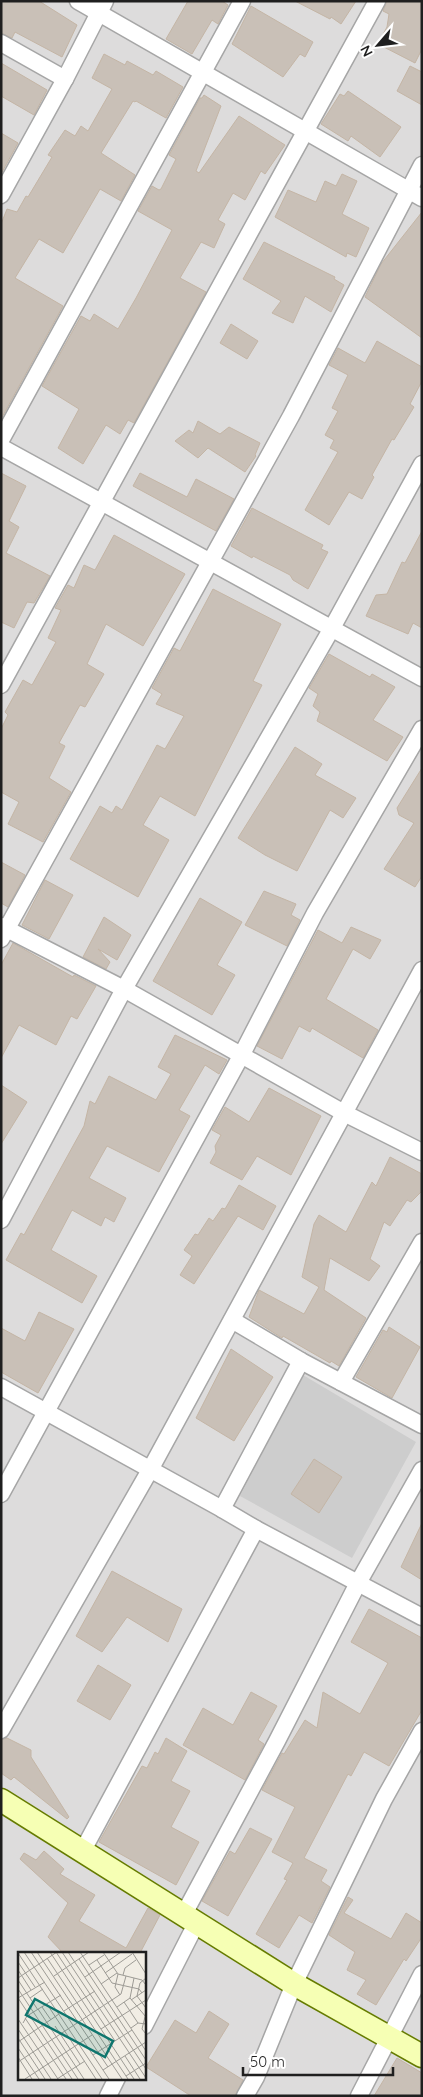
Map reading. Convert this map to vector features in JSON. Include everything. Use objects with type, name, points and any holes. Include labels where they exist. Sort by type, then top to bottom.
[{"type":"street","points":[[78,1],[102,7],[202,72],[415,194]]},
{"type":"street","points":[[1,440],[242,1]]},
{"type":"street","points":[[1,685],[377,1]]},
{"type":"street","points":[[1,195],[66,79],[102,7]]},
{"type":"street","points":[[1,43],[66,79]]},
{"type":"street","points":[[422,165],[415,194],[3,931],[124,989],[344,1113],[422,1152]]},
{"type":"street","points":[[1,447],[422,678]]},
{"type":"street","points":[[1,1220],[124,989],[332,628],[422,464]]},
{"type":"street","points":[[1,1494],[241,1056],[315,913],[422,729]]},
{"type":"street","points":[[1,1730],[150,1470],[422,970]]},
{"type":"street","points":[[341,1382],[422,1242]]},
{"type":"street","points":[[232,1320],[301,1362],[422,1425]]},
{"type":"street","points":[[222,1509],[301,1362]]},
{"type":"street","points":[[1,1387],[222,1509],[256,1530],[422,1617]]},
{"type":"street","points":[[145,2024],[191,1918],[277,1741],[358,1583],[422,1470]]},
{"type":"street","points":[[82,1852],[256,1530]]},
{"type":"street","points":[[246,2096],[256,2077],[294,1984],[384,1799],[422,1731]]},
{"type":"street","points":[[1,1800],[294,1984],[422,2056]]},
{"type":"street","points":[[359,2096],[422,1974]]},
{"type":"street","points":[[108,2096],[116,2080]]},
{"type":"shaded area","points":[[1,1],[422,1],[422,2096],[1,2096]]},
{"type":"shaded area","points":[[303,1375],[416,1442],[352,1558],[240,1496]]},
{"type":"building","points":[[1,1],[39,1],[77,25],[62,57],[15,32],[12,38],[1,33]]},
{"type":"building","points":[[188,1],[222,1],[228,5],[218,24],[212,20],[192,54],[166,39]]},
{"type":"building","points":[[295,1],[356,1],[341,24],[331,17],[330,19]]},
{"type":"building","points":[[387,1],[422,1],[422,49],[415,63],[378,44],[387,27],[389,14],[383,11]]},
{"type":"building","points":[[251,6],[313,42],[305,57],[300,54],[283,77],[232,44]]},
{"type":"building","points":[[104,54],[125,65],[127,61],[153,75],[156,71],[183,87],[166,118],[133,101],[101,153],[135,175],[121,201],[100,189],[63,253],[39,239],[15,278],[63,306],[1,419],[1,224],[7,209],[17,212],[26,196],[28,197],[52,157],[48,155],[65,130],[75,136],[81,126],[88,131],[112,89],[92,78]]},
{"type":"building","points":[[1,63],[47,90],[34,115],[1,96]]},
{"type":"building","points":[[410,66],[422,72],[422,105],[397,91]]},
{"type":"building","points":[[348,91],[401,127],[380,157],[351,136],[348,141],[321,124],[340,94],[344,96]]},
{"type":"building","points":[[204,95],[221,106],[196,171],[199,173],[239,116],[285,145],[265,174],[261,171],[245,200],[233,193],[218,220],[225,224],[214,248],[201,242],[180,278],[206,292],[134,423],[128,420],[120,434],[106,425],[83,464],[58,448],[79,409],[42,386],[81,316],[90,321],[94,314],[118,329],[136,298],[172,230],[138,211],[152,186],[159,190],[161,189],[176,159],[169,155],[200,98]]},
{"type":"building","points":[[1,133],[18,143],[1,174]]},
{"type":"building","points":[[342,174],[357,181],[342,214],[369,228],[356,257],[347,253],[346,257],[275,217],[288,190],[316,202],[325,181],[336,186]]},
{"type":"building","points":[[422,212],[422,338],[365,297],[381,264]]},
{"type":"building","points":[[264,242],[335,277],[334,279],[344,285],[331,312],[305,296],[293,323],[272,313],[281,301],[243,279]]},
{"type":"building","points":[[231,324],[258,341],[247,359],[220,343]]},
{"type":"building","points":[[377,341],[422,367],[422,381],[410,404],[414,407],[394,440],[392,439],[372,475],[374,477],[362,499],[349,492],[329,525],[305,510],[338,452],[330,448],[334,440],[325,435],[338,411],[332,408],[348,375],[329,365],[338,348],[365,363]]},
{"type":"building","points":[[198,421],[220,434],[229,427],[260,443],[256,456],[245,472],[208,448],[198,458],[175,441],[189,430],[193,433]]},
{"type":"building","points":[[1,473],[26,486],[9,521],[19,527],[6,553],[50,576],[34,603],[27,602],[14,628],[1,622]]},
{"type":"building","points":[[140,473],[187,497],[196,479],[234,499],[216,531],[133,486]]},
{"type":"building","points":[[252,508],[323,545],[321,549],[328,552],[308,589],[293,580],[290,575],[253,556],[252,558],[231,546]]},
{"type":"building","points":[[422,531],[422,628],[413,623],[408,634],[366,616],[376,595],[387,594],[402,562],[405,563]]},
{"type":"building","points":[[114,535],[185,574],[143,646],[106,624],[87,664],[104,674],[85,707],[80,705],[59,743],[65,746],[49,778],[71,792],[43,842],[8,824],[19,802],[1,792],[1,729],[8,715],[5,712],[23,680],[32,685],[56,642],[48,638],[61,610],[55,608],[68,585],[74,588],[84,565],[95,570]]},
{"type":"building","points":[[213,589],[281,624],[253,681],[262,685],[195,816],[160,796],[143,825],[169,840],[138,897],[70,859],[100,806],[112,813],[116,806],[122,810],[157,745],[165,749],[184,716],[156,704],[162,694],[152,688],[174,648],[180,651]]},
{"type":"building","points":[[329,654],[370,677],[372,674],[395,687],[373,720],[403,737],[387,761],[317,721],[320,712],[313,706],[318,694],[309,688]]},
{"type":"building","points":[[295,747],[322,764],[315,775],[356,798],[343,818],[330,810],[297,871],[265,855],[238,838]]},
{"type":"building","points":[[422,768],[422,876],[415,887],[384,869],[414,823],[399,815],[397,808]]},
{"type":"building","points":[[1,862],[25,875],[8,907],[1,903]]},
{"type":"building","points":[[45,880],[73,895],[49,939],[22,925]]},
{"type":"building","points":[[264,891],[296,904],[291,915],[300,920],[287,946],[245,925]]},
{"type":"building","points":[[200,898],[242,922],[217,965],[235,975],[212,1015],[153,981]]},
{"type":"building","points":[[104,917],[131,935],[117,960],[98,949],[110,962],[106,969],[83,957]]},
{"type":"building","points":[[351,927],[381,940],[370,959],[353,949],[326,999],[378,1030],[363,1058],[312,1028],[310,1032],[299,1026],[282,1059],[257,1046],[318,930],[342,943]]},
{"type":"building","points":[[13,943],[73,977],[74,975],[96,986],[77,1019],[71,1016],[56,1045],[19,1025],[1,1058],[1,965]]},
{"type":"building","points":[[175,1035],[227,1060],[219,1074],[205,1065],[179,1110],[190,1116],[159,1172],[107,1146],[89,1178],[126,1198],[114,1222],[105,1217],[101,1226],[72,1210],[51,1250],[97,1276],[82,1303],[6,1260],[21,1233],[24,1235],[84,1126],[90,1101],[95,1104],[109,1076],[156,1100],[171,1074],[158,1067]]},
{"type":"building","points":[[1,1085],[27,1102],[1,1144]]},
{"type":"building","points":[[269,1088],[321,1116],[291,1175],[257,1156],[242,1180],[210,1163],[216,1152],[215,1146],[221,1135],[212,1130],[225,1107],[249,1122]]},
{"type":"building","points":[[390,1157],[422,1174],[422,1191],[411,1202],[407,1200],[390,1226],[384,1222],[370,1259],[380,1266],[369,1281],[330,1258],[324,1290],[366,1318],[339,1366],[331,1361],[330,1363],[283,1336],[282,1338],[249,1317],[259,1290],[304,1314],[319,1287],[302,1277],[314,1224],[319,1215],[346,1232],[372,1182],[376,1186]]},
{"type":"building","points":[[239,1185],[276,1206],[263,1230],[238,1216],[194,1284],[180,1275],[192,1256],[184,1250],[195,1234],[198,1235],[209,1218],[213,1221],[222,1208],[225,1209]]},
{"type":"building","points":[[39,1312],[74,1329],[38,1393],[1,1372],[1,1328],[25,1341]]},
{"type":"building","points":[[389,1327],[420,1347],[392,1398],[356,1377],[383,1330],[387,1332]]},
{"type":"building","points":[[231,1349],[273,1377],[234,1441],[196,1418]]},
{"type":"building","points":[[314,1459],[342,1477],[319,1513],[291,1494]]},
{"type":"building","points":[[422,1523],[422,1580],[401,1567]]},
{"type":"building","points":[[112,1571],[182,1609],[168,1642],[127,1617],[102,1652],[76,1636]]},
{"type":"building","points":[[369,1609],[422,1638],[422,1710],[389,1766],[364,1752],[351,1776],[348,1774],[304,1858],[327,1870],[321,1881],[330,1887],[312,1923],[299,1915],[279,1948],[256,1934],[287,1880],[284,1879],[293,1863],[272,1852],[295,1807],[262,1790],[282,1753],[284,1754],[305,1720],[317,1728],[323,1692],[360,1714],[388,1663],[351,1642]]},
{"type":"building","points":[[98,1665],[131,1685],[110,1720],[77,1701]]},
{"type":"building","points":[[251,1692],[277,1706],[258,1740],[264,1744],[245,1780],[183,1745],[203,1708],[233,1725]]},
{"type":"building","points":[[7,1738],[31,1750],[31,1757],[69,1817],[67,1819],[14,1777],[11,1780],[1,1773],[1,1740]]},
{"type":"building","points":[[166,1738],[187,1751],[171,1781],[190,1791],[171,1827],[199,1842],[176,1885],[99,1842],[142,1766],[147,1768],[155,1752],[158,1754]]},
{"type":"building","points":[[250,1828],[272,1839],[228,1916],[202,1901],[230,1851],[235,1854]]},
{"type":"building","points":[[44,1851],[64,1869],[60,1874],[95,1895],[79,1921],[126,1948],[148,1908],[160,1915],[141,1952],[62,1952],[48,1937],[68,1903],[20,1859],[24,1853],[36,1860]]},
{"type":"building","points":[[348,1897],[353,1900],[344,1913],[391,1939],[406,1913],[422,1923],[422,1937],[406,1961],[404,1959],[376,2005],[357,1994],[366,1980],[347,1970],[355,1952],[329,1935]]},
{"type":"building","points":[[209,2011],[229,2024],[208,2058],[243,2080],[235,2096],[191,2096],[146,2067],[175,2020],[196,2033]]},
{"type":"building","points":[[397,2058],[422,2073],[422,2096],[374,2096]]}]
